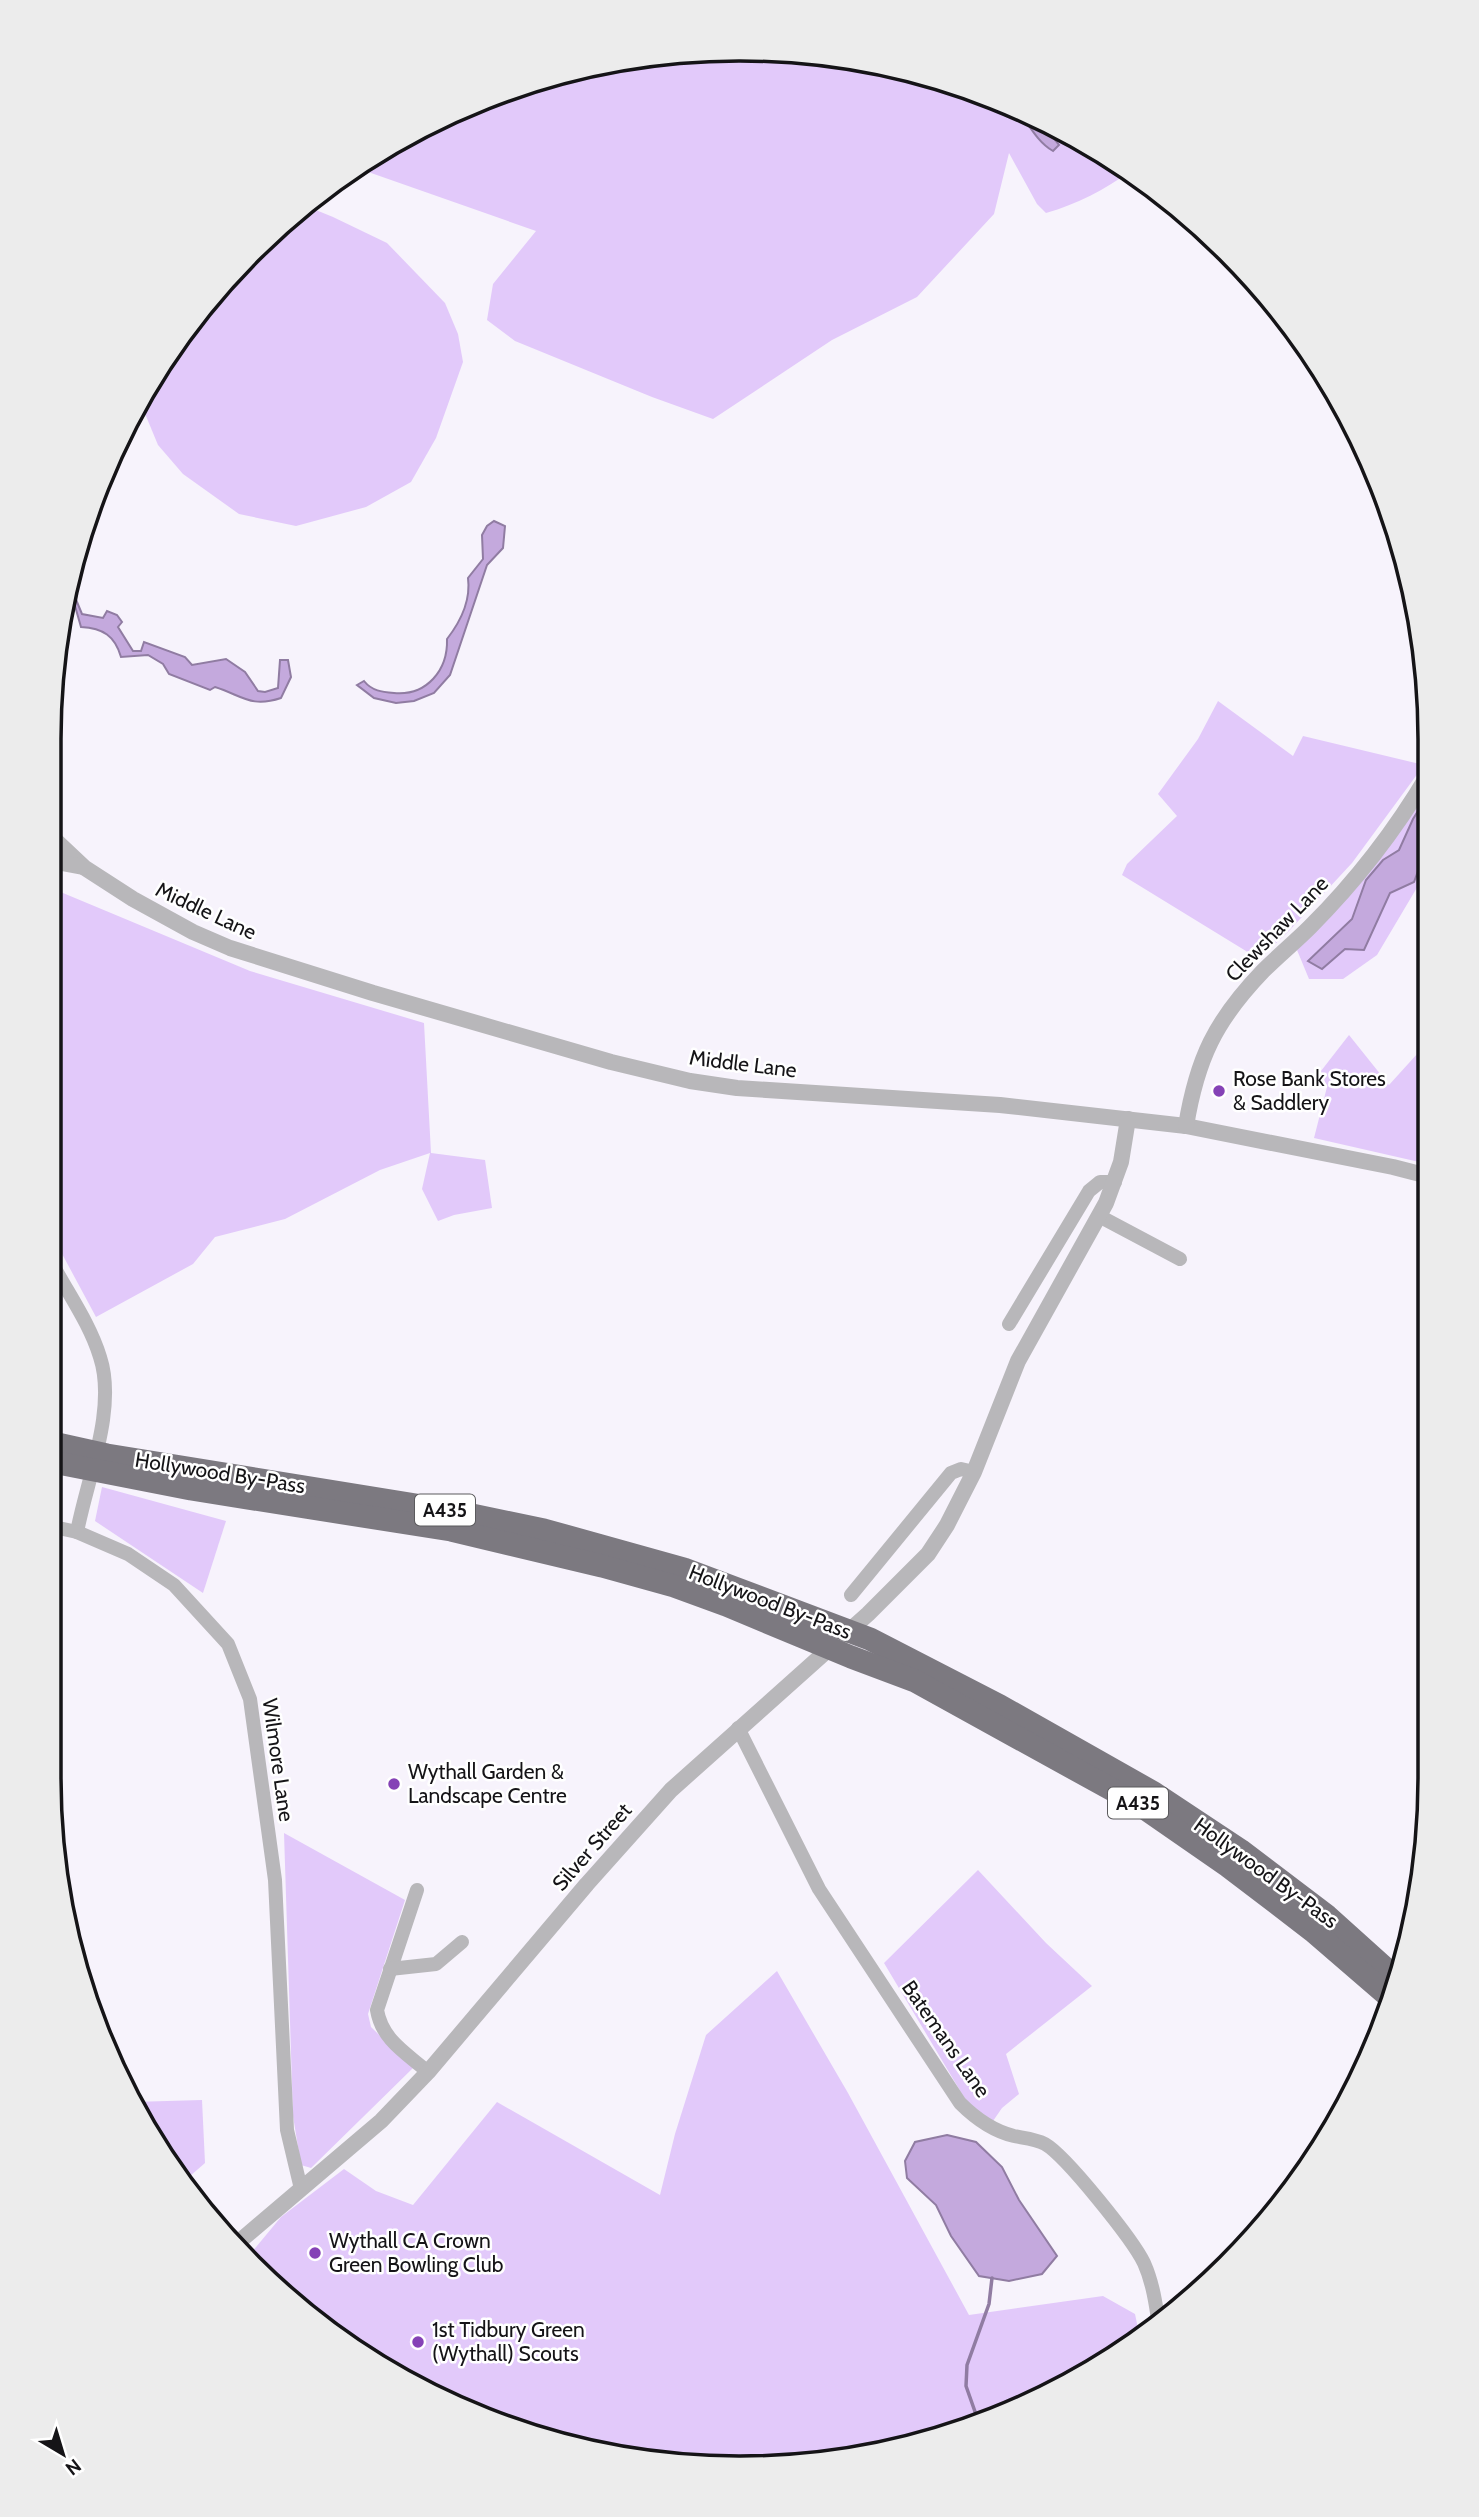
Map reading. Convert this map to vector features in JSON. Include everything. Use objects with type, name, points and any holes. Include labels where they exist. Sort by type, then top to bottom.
[{"type":"highway","name":"Hollywood By-Pass","points":[[61,1445],[107,1455],[453,1511],[544,1530],[684,1569],[825,1621],[870,1639],[1000,1706],[1154,1793],[1240,1850],[1327,1916],[1389,1972]]},
{"type":"highway","name":"Hollywood By-Pass","points":[[61,1464],[191,1489],[451,1530],[537,1549],[674,1586],[726,1605],[915,1681],[1140,1805],[1228,1866],[1313,1931],[1383,1992]]},
{"type":"street","name":"Clewshaw Lane","points":[[1186,1126],[1199,1066],[1224,1017],[1264,971],[1311,927],[1353,880],[1418,793]]},
{"type":"street","name":"Middle Lane","points":[[61,845],[85,868],[163,917],[242,952],[532,1040],[650,1072],[737,1088],[1000,1105],[1186,1126],[1418,1173]]},
{"type":"street","name":"Middle Lane","points":[[61,863],[85,868]]},
{"type":"street","name":"Silver Street","points":[[243,2239],[381,2121],[428,2072],[586,1884],[671,1790],[869,1614],[928,1554],[947,1525],[974,1472],[1018,1361],[1099,1216],[1115,1182],[1128,1119]]},
{"type":"street","points":[[1009,1324],[1089,1191],[1100,1182],[1115,1182]]},
{"type":"street","points":[[1099,1216],[1181,1259]]},
{"type":"street","points":[[61,1280],[96,1344],[103,1368],[104,1405],[77,1532]]},
{"type":"street","points":[[851,1595],[951,1473],[961,1469],[974,1472]]},
{"type":"street","name":"Wilmore Lane","points":[[61,1529],[77,1532],[128,1554],[174,1585],[228,1644],[250,1699],[275,1880],[288,2130],[301,2189]]},
{"type":"street","name":"Batemans Lane","points":[[738,1728],[819,1889],[960,2103],[980,2121],[1012,2136],[1041,2142],[1061,2157],[1132,2244],[1151,2283],[1156,2312]]},
{"type":"street","points":[[417,1890],[377,2010],[380,2026],[428,2072]]},
{"type":"street","points":[[390,1969],[436,1964],[462,1942]]},
{"type":"shaded area","points":[[740,61],[828,67],[872,74],[958,97],[1039,131],[1079,152],[1119,178],[1090,196],[1046,213],[1037,204],[1009,153],[994,214],[917,297],[832,340],[713,419],[515,341],[487,320],[493,284],[536,231],[369,172],[440,131],[521,97],[564,84],[651,67]]},
{"type":"shaded area","points":[[1030,127],[1054,139],[1059,145],[1053,151]]},
{"type":"shaded area","points":[[316,210],[387,243],[445,303],[458,334],[463,362],[436,438],[411,482],[366,507],[296,526],[239,514],[183,474],[158,445],[145,413],[176,363],[230,292],[260,260]]},
{"type":"shaded area","points":[[494,521],[505,526],[503,548],[487,565],[450,675],[434,693],[414,701],[396,703],[374,698],[357,685],[364,681],[378,690],[406,693],[426,685],[433,679],[444,661],[447,639],[461,618],[469,586],[468,578],[483,559],[482,535]]},
{"type":"shaded area","points":[[76,599],[82,614],[103,618],[107,611],[117,615],[122,622],[118,627],[133,651],[141,651],[144,642],[185,657],[192,665],[226,659],[245,672],[258,691],[278,688],[280,660],[288,660],[291,677],[281,698],[271,701],[247,700],[215,687],[210,690],[169,674],[163,664],[148,655],[121,657],[107,634],[81,627]]},
{"type":"shaded area","points":[[1218,701],[1293,756],[1303,736],[1418,764],[1418,773],[1352,863],[1259,959],[1122,875],[1127,864],[1177,816],[1158,794],[1198,739]]},
{"type":"shaded area","points":[[1418,803],[1418,886],[1377,955],[1343,979],[1309,979],[1297,950],[1376,861]]},
{"type":"shaded area","points":[[1418,811],[1418,871],[1414,882],[1390,893],[1364,950],[1345,949],[1322,969],[1308,961],[1352,919],[1366,880],[1383,860],[1399,850]]},
{"type":"shaded area","points":[[61,892],[250,971],[424,1023],[431,1153],[485,1160],[492,1208],[438,1221],[422,1189],[430,1153],[380,1170],[285,1219],[215,1237],[193,1264],[96,1317],[61,1252]]},
{"type":"shaded area","points":[[1349,1035],[1389,1085],[1418,1053],[1418,1162],[1314,1138],[1327,1087],[1321,1071]]},
{"type":"shaded area","points":[[102,1487],[226,1521],[203,1593],[95,1521]]},
{"type":"shaded area","points":[[284,1833],[405,1900],[368,2014],[371,2027],[413,2068],[311,2168],[301,2165],[293,2116]]},
{"type":"shaded area","points":[[978,1870],[1046,1943],[1092,1986],[1006,2054],[1019,2094],[1002,2108],[993,2121],[968,2104],[884,1963]]},
{"type":"shaded area","points":[[777,1971],[848,2093],[969,2315],[1103,2296],[1135,2314],[1138,2326],[1079,2365],[1039,2386],[958,2420],[915,2433],[828,2450],[740,2456],[695,2454],[607,2443],[564,2433],[521,2420],[440,2386],[400,2365],[327,2316],[253,2250],[281,2217],[344,2169],[376,2191],[413,2205],[497,2102],[660,2195],[675,2134],[706,2035]]},
{"type":"shaded area","points":[[202,2100],[205,2163],[191,2175],[152,2117],[144,2102]]},
{"type":"shaded area","points":[[947,2135],[976,2142],[1002,2167],[1019,2200],[1057,2256],[1042,2274],[1009,2281],[979,2276],[951,2236],[936,2205],[907,2178],[905,2161],[915,2142]]},
{"type":"waterway","points":[[976,2413],[966,2386],[967,2365],[989,2304],[992,2278]]},
{"type":"place","name":"Rose Bank Stores & Saddlery","points":[[1219,1091]]},
{"type":"place","name":"Wythall Garden & Landscape Centre","points":[[394,1784]]},
{"type":"place","name":"Wythall CA Crown Green Bowling Club","points":[[315,2253]]},
{"type":"place","name":"1st Tidbury Green (Wythall) Scouts","points":[[418,2342]]}]
